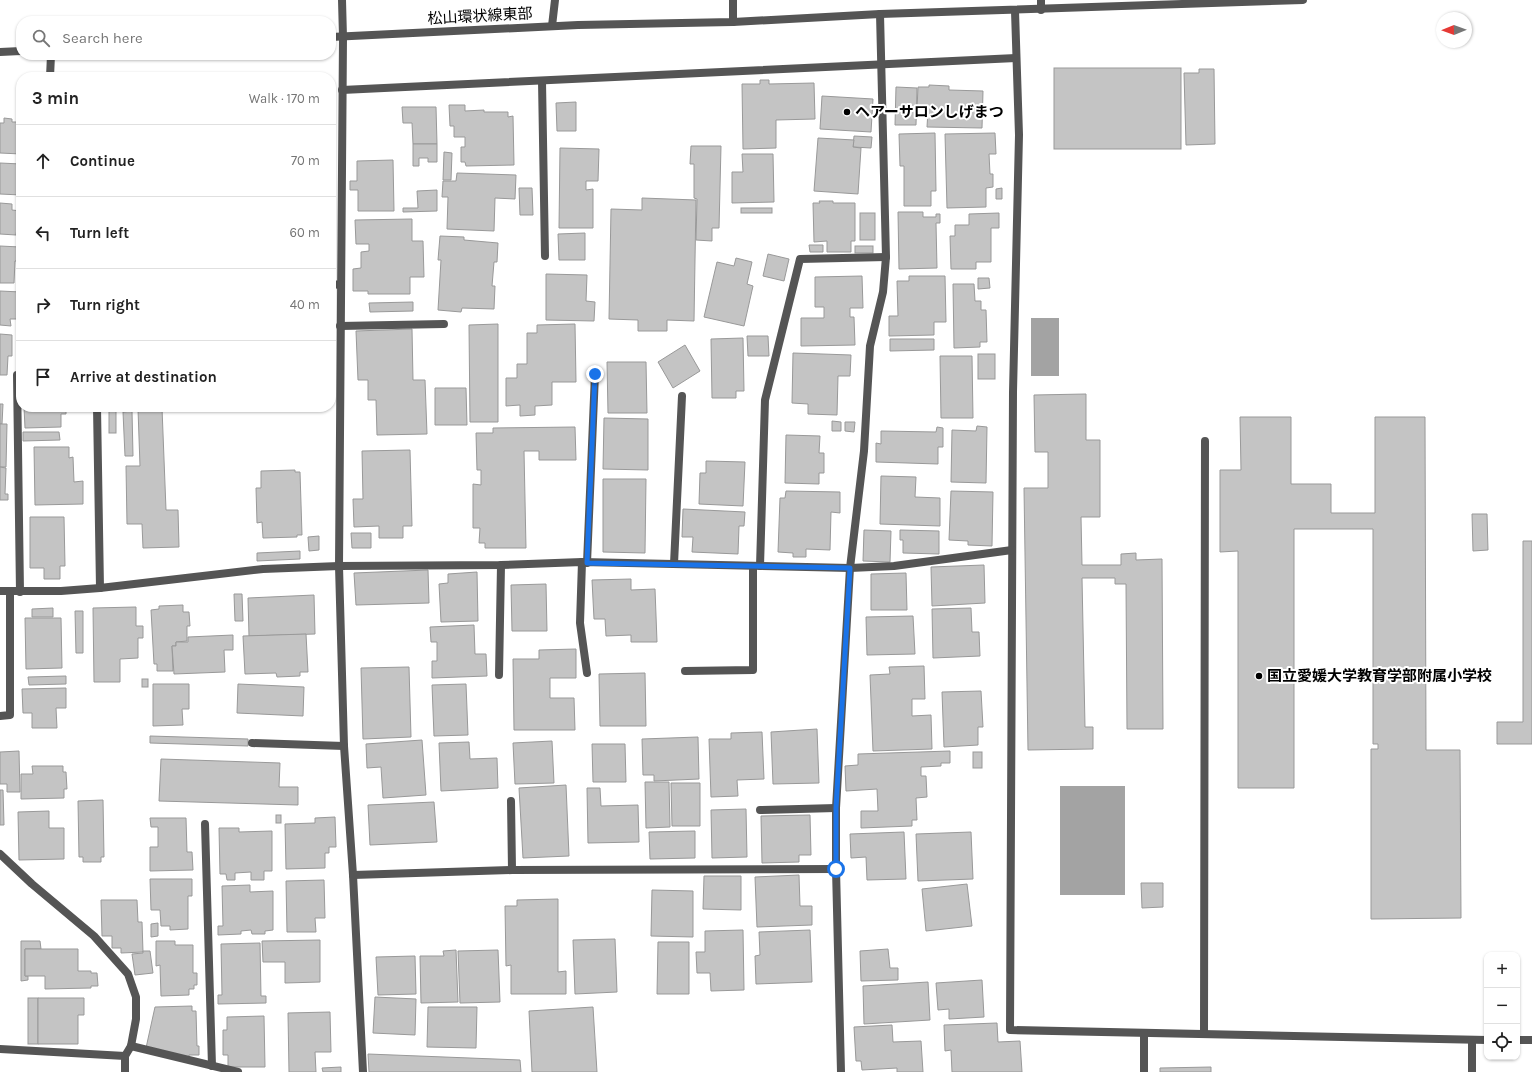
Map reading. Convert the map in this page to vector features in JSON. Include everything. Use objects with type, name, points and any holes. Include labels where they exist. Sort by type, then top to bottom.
[{"type":"street","points":[[342,0],[339,566],[344,746],[353,875],[363,1072]]},
{"type":"street","points":[[552,26],[555,0]]},
{"type":"street","points":[[733,0],[733,22]]},
{"type":"street","points":[[1041,0],[1041,10]]},
{"type":"street","name":"松山環状線東部","points":[[336,37],[552,26],[733,22],[880,14],[1041,10],[1139,3],[1303,0]]},
{"type":"street","points":[[1015,11],[1019,135],[1012,392],[1010,1030],[1484,1040]]},
{"type":"street","points":[[841,1072],[836,808],[850,568],[864,451],[870,346],[883,292],[886,257],[880,14]]},
{"type":"street","points":[[0,52],[16,51]]},
{"type":"street","points":[[342,90],[1016,58]]},
{"type":"street","points":[[50,72],[51,60]]},
{"type":"street","points":[[542,81],[544,256]]},
{"type":"street","points":[[685,671],[753,670],[756,566],[765,400],[800,260],[886,257]]},
{"type":"street","points":[[336,284],[341,285]]},
{"type":"street","points":[[340,326],[444,324]]},
{"type":"street","points":[[587,673],[580,623],[595,374]]},
{"type":"street","points":[[674,564],[682,396]]},
{"type":"street","points":[[18,412],[20,592]]},
{"type":"street","points":[[97,412],[100,588]]},
{"type":"street","points":[[1204,441],[1204,1034]]},
{"type":"street","points":[[0,591],[61,591],[100,588],[263,569],[339,566],[501,565],[584,562],[850,568],[894,566],[1012,550]]},
{"type":"street","points":[[499,674],[501,565]]},
{"type":"street","points":[[0,716],[10,715],[10,591]]},
{"type":"street","points":[[252,743],[344,746]]},
{"type":"street","points":[[511,801],[512,870]]},
{"type":"street","points":[[760,810],[836,808]]},
{"type":"street","points":[[206,824],[212,1066]]},
{"type":"street","points":[[0,854],[32,884],[94,936],[128,974],[136,997],[136,1020],[131,1046],[125,1056],[125,1072]]},
{"type":"street","points":[[353,875],[512,870],[836,869]]},
{"type":"street","points":[[1144,1033],[1144,1072]]},
{"type":"street","points":[[1472,1040],[1472,1072]]},
{"type":"street","points":[[1520,1040],[1532,1040]]},
{"type":"street","points":[[131,1046],[238,1072]]},
{"type":"street","points":[[0,1049],[125,1056]]},
{"type":"shaded area","points":[[1031,318],[1059,318],[1059,376],[1031,376]]},
{"type":"shaded area","points":[[1060,786],[1125,786],[1125,895],[1060,895]]},
{"type":"building","points":[[1054,68],[1181,68],[1181,149],[1054,149]]},
{"type":"building","points":[[1199,69],[1214,69],[1215,144],[1186,145],[1184,73],[1199,73]]},
{"type":"building","points":[[760,80],[769,80],[769,84],[814,83],[815,119],[776,120],[776,148],[743,149],[742,84],[760,84]]},
{"type":"building","points":[[929,85],[949,86],[949,90],[983,91],[982,128],[927,127],[928,110],[917,109],[918,87],[929,87]]},
{"type":"building","points":[[896,87],[917,88],[916,125],[895,125]]},
{"type":"building","points":[[822,96],[873,99],[871,132],[820,129]]},
{"type":"building","points":[[576,102],[576,131],[557,131],[556,103]]},
{"type":"building","points":[[449,105],[465,105],[465,111],[484,110],[484,112],[508,112],[508,117],[513,116],[514,165],[466,166],[465,162],[461,162],[461,147],[465,147],[465,137],[454,137],[454,126],[450,126]]},
{"type":"building","points":[[402,107],[436,107],[437,144],[413,144],[412,123],[403,123]]},
{"type":"building","points":[[4,118],[12,119],[12,122],[16,122],[16,154],[0,153],[0,123],[4,123]]},
{"type":"building","points":[[935,133],[936,191],[931,191],[931,206],[904,206],[904,166],[900,166],[899,134]]},
{"type":"building","points":[[995,133],[996,154],[989,154],[990,174],[993,174],[993,187],[986,188],[986,207],[947,208],[945,134]]},
{"type":"building","points":[[854,136],[872,137],[871,148],[853,147]]},
{"type":"building","points":[[818,138],[854,140],[853,147],[861,148],[858,194],[814,191]]},
{"type":"building","points":[[413,144],[437,144],[437,162],[428,162],[428,158],[419,158],[419,166],[413,166]]},
{"type":"building","points":[[691,146],[721,146],[719,228],[712,228],[712,241],[696,240],[697,199],[694,198],[694,164],[690,164]]},
{"type":"building","points":[[560,148],[599,149],[598,181],[586,181],[586,190],[593,189],[593,228],[559,228]]},
{"type":"building","points":[[444,152],[452,153],[451,180],[443,180]]},
{"type":"building","points":[[742,154],[773,154],[774,202],[732,203],[732,172],[743,172]]},
{"type":"building","points":[[393,160],[394,211],[358,211],[358,190],[350,190],[350,181],[357,181],[357,161]]},
{"type":"building","points":[[0,163],[16,164],[16,195],[0,194]]},
{"type":"building","points":[[457,173],[516,175],[515,199],[495,198],[494,231],[447,229],[448,197],[442,197],[443,181],[456,181]]},
{"type":"building","points":[[519,188],[532,188],[533,215],[520,215]]},
{"type":"building","points":[[1002,188],[1002,199],[996,199],[996,189]]},
{"type":"building","points":[[437,190],[437,211],[403,212],[403,208],[418,208],[417,191]]},
{"type":"building","points":[[642,198],[696,200],[694,321],[667,320],[667,331],[638,331],[638,320],[609,319],[611,209],[642,210]]},
{"type":"building","points":[[819,201],[833,201],[833,203],[855,203],[855,241],[851,241],[851,252],[827,252],[827,241],[814,242],[813,203],[820,203]]},
{"type":"building","points":[[0,203],[12,204],[12,210],[16,210],[16,235],[0,234]]},
{"type":"building","points":[[741,208],[772,208],[772,213],[741,213]]},
{"type":"building","points":[[898,212],[923,212],[923,217],[936,217],[936,214],[940,214],[940,223],[936,223],[937,268],[899,269]]},
{"type":"building","points":[[860,213],[875,213],[875,240],[860,240]]},
{"type":"building","points":[[999,213],[999,228],[991,228],[991,262],[976,262],[976,269],[951,269],[950,236],[955,236],[955,225],[969,225],[969,214]]},
{"type":"building","points":[[412,219],[412,241],[423,241],[424,277],[410,277],[410,294],[368,294],[368,291],[353,291],[353,269],[361,268],[361,252],[369,251],[369,244],[356,244],[355,220]]},
{"type":"building","points":[[585,233],[585,260],[559,260],[558,234]]},
{"type":"building","points":[[440,236],[464,237],[464,240],[498,243],[497,262],[494,262],[492,286],[495,286],[494,309],[462,308],[461,312],[438,310],[441,260],[438,260]]},
{"type":"building","points":[[809,245],[823,245],[823,252],[810,252]]},
{"type":"building","points":[[0,246],[16,247],[14,283],[0,283]]},
{"type":"building","points":[[855,246],[873,246],[873,253],[855,253]]},
{"type":"building","points":[[768,254],[789,259],[784,281],[763,276]]},
{"type":"building","points":[[736,258],[752,262],[747,284],[753,286],[744,326],[704,317],[717,262],[734,266]]},
{"type":"building","points":[[546,274],[587,275],[586,301],[595,302],[594,321],[546,320]]},
{"type":"building","points":[[862,276],[863,308],[850,308],[850,317],[854,317],[855,345],[801,346],[801,318],[824,318],[824,307],[815,307],[815,277]]},
{"type":"building","points":[[909,276],[945,276],[946,322],[934,322],[934,335],[889,336],[889,316],[898,316],[897,281],[909,281]]},
{"type":"building","points":[[978,278],[989,278],[990,288],[978,289]]},
{"type":"building","points":[[953,284],[974,284],[975,301],[981,301],[981,310],[986,310],[987,342],[980,342],[980,347],[954,348]]},
{"type":"building","points":[[0,291],[16,292],[16,319],[10,319],[11,326],[0,325]]},
{"type":"building","points":[[413,302],[413,311],[370,312],[369,303]]},
{"type":"building","points":[[498,324],[498,422],[470,422],[469,325]]},
{"type":"building","points":[[575,324],[576,382],[552,382],[552,405],[535,406],[535,415],[520,416],[520,405],[506,406],[506,378],[517,378],[517,364],[527,364],[527,333],[537,333],[537,325]]},
{"type":"building","points":[[412,329],[413,380],[425,380],[427,434],[377,435],[376,400],[368,400],[368,380],[358,380],[356,331]]},
{"type":"building","points":[[0,334],[12,335],[12,356],[8,356],[7,375],[0,375]]},
{"type":"building","points":[[747,336],[768,336],[769,356],[748,356]]},
{"type":"building","points":[[743,338],[744,391],[736,391],[736,398],[712,398],[711,339]]},
{"type":"building","points":[[890,339],[934,339],[934,350],[890,351]]},
{"type":"building","points":[[685,345],[700,371],[673,388],[658,362]]},
{"type":"building","points":[[793,353],[851,355],[850,376],[838,376],[837,415],[808,414],[808,404],[792,403]]},
{"type":"building","points":[[978,354],[995,354],[995,379],[978,379]]},
{"type":"building","points":[[940,356],[972,356],[973,418],[941,418]]},
{"type":"building","points":[[607,362],[646,362],[647,413],[608,413]]},
{"type":"building","points":[[435,388],[466,388],[467,425],[435,425]]},
{"type":"building","points":[[1086,394],[1086,440],[1100,440],[1100,517],[1081,517],[1082,565],[1121,565],[1121,554],[1136,553],[1136,560],[1162,559],[1163,729],[1127,729],[1126,584],[1115,584],[1115,578],[1082,578],[1085,727],[1093,727],[1093,749],[1028,750],[1024,488],[1048,488],[1048,452],[1035,452],[1034,395]]},
{"type":"building","points":[[0,404],[3,404],[2,424],[0,424]]},
{"type":"building","points":[[24,412],[66,412],[66,414],[61,414],[61,427],[25,428]]},
{"type":"building","points":[[109,412],[116,412],[116,433],[109,433]]},
{"type":"building","points":[[123,412],[132,412],[133,456],[125,456]]},
{"type":"building","points":[[138,412],[162,412],[166,510],[178,510],[179,547],[143,548],[142,524],[127,524],[126,466],[140,466]]},
{"type":"building","points":[[1240,417],[1291,417],[1291,484],[1331,484],[1331,513],[1375,513],[1375,417],[1425,417],[1426,750],[1460,750],[1461,918],[1371,919],[1371,749],[1378,749],[1378,744],[1373,744],[1373,529],[1294,529],[1294,788],[1238,788],[1238,551],[1220,552],[1220,470],[1241,470]]},
{"type":"building","points":[[604,418],[648,419],[648,470],[603,469]]},
{"type":"building","points":[[832,421],[841,422],[841,431],[832,431]]},
{"type":"building","points":[[845,422],[855,422],[854,432],[845,431]]},
{"type":"building","points":[[0,424],[7,424],[6,467],[0,467]]},
{"type":"building","points":[[977,426],[987,427],[986,483],[951,482],[952,430],[976,431]]},
{"type":"building","points":[[575,427],[576,460],[539,460],[539,451],[524,451],[526,548],[485,548],[485,543],[479,543],[480,528],[473,528],[473,484],[481,485],[481,470],[477,470],[476,433],[493,433],[493,428]]},
{"type":"building","points":[[937,427],[943,428],[943,447],[938,447],[938,464],[876,462],[876,443],[881,444],[881,431],[936,432]]},
{"type":"building","points":[[23,432],[59,432],[60,440],[23,441]]},
{"type":"building","points":[[786,435],[820,436],[819,453],[824,453],[824,473],[819,473],[819,484],[785,483]]},
{"type":"building","points":[[34,447],[69,447],[69,458],[73,457],[74,482],[83,481],[83,504],[35,505]]},
{"type":"building","points":[[410,450],[412,526],[403,526],[403,538],[379,538],[379,526],[354,527],[353,499],[363,499],[362,451]]},
{"type":"building","points":[[706,461],[745,462],[743,506],[699,504],[700,473],[706,473]]},
{"type":"building","points":[[0,467],[6,468],[5,494],[8,494],[8,500],[0,500]]},
{"type":"building","points":[[295,470],[295,472],[300,472],[302,535],[297,535],[297,537],[263,538],[262,522],[257,523],[256,488],[261,488],[261,471]]},
{"type":"building","points":[[881,476],[916,477],[915,497],[940,498],[940,526],[880,524]]},
{"type":"building","points":[[603,479],[646,479],[645,553],[603,552]]},
{"type":"building","points":[[786,491],[840,492],[840,513],[831,512],[830,550],[806,549],[806,557],[793,557],[793,553],[778,552],[780,498],[785,498]]},
{"type":"building","points":[[951,491],[993,492],[992,546],[968,545],[968,541],[949,540]]},
{"type":"building","points":[[683,509],[745,512],[744,526],[739,526],[738,554],[692,552],[693,537],[682,537]]},
{"type":"building","points":[[1472,514],[1487,514],[1488,550],[1473,551]]},
{"type":"building","points":[[30,517],[64,517],[65,566],[60,566],[60,579],[44,579],[44,568],[30,568]]},
{"type":"building","points":[[864,530],[891,531],[890,562],[863,561]]},
{"type":"building","points":[[900,530],[939,531],[939,554],[903,553],[903,540],[900,540]]},
{"type":"building","points":[[351,533],[371,533],[371,548],[352,548]]},
{"type":"building","points":[[319,536],[319,550],[309,551],[308,537]]},
{"type":"building","points":[[1523,541],[1532,541],[1532,744],[1497,744],[1497,722],[1523,722]]},
{"type":"building","points":[[300,551],[300,559],[257,561],[257,553]]},
{"type":"building","points":[[984,565],[985,603],[932,606],[931,567]]},
{"type":"building","points":[[428,570],[429,603],[356,605],[354,573]]},
{"type":"building","points":[[477,572],[478,621],[441,622],[439,584],[448,583],[448,574]]},
{"type":"building","points":[[906,573],[907,610],[871,610],[871,574]]},
{"type":"building","points":[[631,579],[631,590],[655,589],[657,642],[631,642],[631,635],[606,636],[605,619],[594,619],[592,580]]},
{"type":"building","points":[[546,584],[547,631],[512,631],[511,585]]},
{"type":"building","points":[[234,594],[242,594],[243,621],[235,621]]},
{"type":"building","points":[[314,595],[315,634],[249,636],[248,598]]},
{"type":"building","points":[[183,605],[183,612],[189,612],[190,626],[187,626],[187,641],[176,642],[176,646],[172,646],[173,671],[157,671],[157,664],[154,664],[151,610],[159,609],[159,606]]},
{"type":"building","points":[[136,607],[136,626],[143,626],[143,638],[138,638],[138,658],[120,659],[120,682],[94,682],[93,608]]},
{"type":"building","points":[[53,608],[53,617],[32,617],[32,609]]},
{"type":"building","points":[[971,608],[972,632],[979,632],[980,656],[933,658],[932,609]]},
{"type":"building","points":[[75,611],[83,611],[83,653],[76,653]]},
{"type":"building","points":[[913,616],[915,654],[867,655],[866,617]]},
{"type":"building","points":[[25,618],[61,618],[62,668],[26,669]]},
{"type":"building","points":[[474,625],[475,654],[486,654],[487,676],[432,678],[432,661],[437,661],[437,642],[431,642],[430,627]]},
{"type":"building","points":[[306,634],[308,672],[300,672],[300,676],[277,677],[276,673],[245,674],[243,636]]},
{"type":"building","points":[[233,635],[233,650],[224,650],[225,672],[174,674],[172,646],[176,646],[176,642],[188,642],[188,637]]},
{"type":"building","points":[[576,649],[576,678],[550,678],[550,698],[574,698],[575,730],[514,730],[513,659],[539,659],[539,650]]},
{"type":"building","points":[[924,666],[925,699],[912,699],[912,716],[931,715],[932,749],[873,751],[870,675],[890,674],[889,667]]},
{"type":"building","points":[[409,667],[411,737],[363,739],[361,668]]},
{"type":"building","points":[[645,673],[646,726],[600,726],[599,674]]},
{"type":"building","points":[[66,676],[66,684],[29,685],[28,677]]},
{"type":"building","points":[[142,679],[148,679],[148,687],[142,687]]},
{"type":"building","points":[[153,684],[189,684],[189,709],[182,709],[183,725],[153,726]]},
{"type":"building","points":[[238,684],[304,687],[303,716],[237,713]]},
{"type":"building","points":[[466,684],[468,735],[434,736],[432,685]]},
{"type":"building","points":[[66,688],[66,708],[56,708],[57,728],[32,728],[32,713],[23,713],[22,689]]},
{"type":"building","points":[[981,691],[983,727],[978,727],[978,745],[944,747],[942,692]]},
{"type":"building","points":[[817,729],[819,783],[773,784],[771,732]]},
{"type":"building","points":[[762,732],[764,779],[737,780],[738,796],[711,797],[709,739],[731,739],[731,733]]},
{"type":"building","points":[[150,736],[248,739],[248,746],[150,743]]},
{"type":"building","points":[[698,737],[699,779],[654,781],[654,775],[643,775],[642,739]]},
{"type":"building","points":[[422,740],[426,795],[383,798],[381,767],[367,768],[366,744]]},
{"type":"building","points":[[552,741],[554,783],[515,784],[513,743]]},
{"type":"building","points":[[469,742],[470,759],[497,758],[498,788],[441,791],[439,743]]},
{"type":"building","points":[[592,744],[625,744],[626,782],[593,782]]},
{"type":"building","points":[[19,751],[20,792],[7,792],[7,784],[0,784],[0,752]]},
{"type":"building","points":[[950,751],[950,763],[941,763],[941,766],[921,767],[921,776],[926,776],[927,797],[916,798],[917,820],[912,820],[912,826],[861,828],[861,811],[878,811],[877,789],[846,791],[845,766],[858,765],[858,754]]},
{"type":"building","points":[[973,752],[982,752],[982,768],[973,768]]},
{"type":"building","points":[[161,759],[280,763],[279,787],[298,787],[298,805],[159,801]]},
{"type":"building","points":[[32,766],[63,766],[63,772],[66,772],[67,789],[64,789],[64,798],[21,799],[21,774],[33,774]]},
{"type":"building","points":[[645,782],[669,782],[670,827],[646,828]]},
{"type":"building","points":[[671,783],[700,783],[700,826],[672,826]]},
{"type":"building","points":[[566,785],[569,856],[523,858],[519,788]]},
{"type":"building","points":[[587,788],[600,788],[601,806],[638,805],[639,842],[588,843]]},
{"type":"building","points":[[0,790],[3,790],[4,825],[0,825]]},
{"type":"building","points":[[103,800],[104,857],[101,857],[101,862],[83,862],[83,857],[79,857],[78,801]]},
{"type":"building","points":[[434,802],[437,842],[370,845],[368,805]]},
{"type":"building","points":[[746,809],[747,857],[712,858],[711,810]]},
{"type":"building","points":[[49,811],[49,828],[64,828],[64,859],[19,860],[18,812]]},
{"type":"building","points":[[276,815],[281,815],[281,823],[276,823]]},
{"type":"building","points":[[810,815],[811,855],[799,855],[799,862],[762,863],[761,816]]},
{"type":"building","points":[[335,817],[336,847],[329,847],[329,853],[325,853],[325,868],[286,869],[285,824],[315,823],[315,818]]},
{"type":"building","points":[[150,818],[186,818],[187,852],[192,852],[193,870],[150,871],[150,847],[158,847],[158,827],[151,827]]},
{"type":"building","points":[[219,828],[239,828],[239,832],[272,831],[272,871],[264,871],[264,880],[251,880],[251,872],[235,873],[235,880],[227,880],[226,874],[220,874]]},
{"type":"building","points":[[695,831],[695,858],[650,859],[649,832]]},
{"type":"building","points":[[904,832],[906,879],[867,880],[866,857],[851,858],[850,834]]},
{"type":"building","points":[[971,832],[973,879],[918,881],[916,834]]},
{"type":"building","points":[[799,875],[800,906],[812,906],[812,925],[757,927],[755,877]]},
{"type":"building","points":[[704,876],[741,876],[741,910],[703,909]]},
{"type":"building","points":[[150,879],[192,879],[192,896],[188,896],[188,929],[170,930],[170,926],[161,926],[160,910],[151,910]]},
{"type":"building","points":[[324,880],[325,918],[315,918],[316,932],[287,932],[286,881]]},
{"type":"building","points":[[1141,883],[1163,883],[1163,907],[1142,908]]},
{"type":"building","points":[[967,884],[972,926],[926,931],[922,889]]},
{"type":"building","points":[[250,885],[250,892],[273,891],[273,930],[265,931],[265,934],[252,934],[251,930],[241,931],[241,934],[218,935],[218,926],[223,926],[222,886]]},
{"type":"building","points":[[652,890],[693,891],[693,937],[651,936]]},
{"type":"building","points":[[558,899],[558,972],[566,971],[566,994],[511,994],[511,965],[506,966],[505,906],[517,906],[517,900]]},
{"type":"building","points":[[101,900],[137,900],[138,922],[142,922],[143,952],[121,953],[121,948],[112,948],[112,936],[102,936]]},
{"type":"building","points":[[158,923],[158,936],[151,937],[151,924]]},
{"type":"building","points":[[743,930],[744,990],[711,991],[710,973],[697,973],[696,952],[705,952],[705,931]]},
{"type":"building","points":[[810,930],[812,982],[756,984],[755,956],[760,955],[759,932]]},
{"type":"building","points":[[615,939],[617,992],[575,994],[573,940]]},
{"type":"building","points":[[320,940],[320,982],[285,983],[285,962],[263,962],[262,941]]},
{"type":"building","points":[[21,941],[40,941],[41,949],[25,949],[25,976],[28,976],[28,980],[21,981]]},
{"type":"building","points":[[156,941],[175,941],[175,945],[193,945],[193,973],[197,973],[197,985],[194,985],[194,989],[189,989],[189,995],[161,996],[160,965],[156,966]]},
{"type":"building","points":[[658,942],[689,942],[689,994],[657,994]]},
{"type":"building","points":[[260,943],[261,996],[266,996],[266,1003],[218,1004],[218,995],[222,995],[221,944]]},
{"type":"building","points":[[25,949],[78,949],[78,971],[91,971],[91,973],[97,973],[98,986],[91,986],[91,988],[45,989],[45,976],[25,976]]},
{"type":"building","points":[[888,949],[890,968],[898,968],[898,980],[861,981],[860,951]]},
{"type":"building","points":[[456,950],[458,1002],[421,1003],[420,956],[444,956],[443,951]]},
{"type":"building","points":[[498,950],[500,1002],[460,1003],[458,951]]},
{"type":"building","points":[[143,951],[150,951],[153,973],[135,975],[132,954],[143,953]]},
{"type":"building","points":[[415,956],[416,994],[378,995],[376,957]]},
{"type":"building","points":[[982,980],[984,1017],[949,1019],[949,1009],[938,1010],[936,983]]},
{"type":"building","points":[[928,982],[930,1020],[864,1024],[863,986]]},
{"type":"building","points":[[375,997],[416,999],[415,1035],[373,1033]]},
{"type":"building","points":[[28,998],[38,998],[38,1044],[28,1044]]},
{"type":"building","points":[[38,998],[84,998],[84,1015],[78,1015],[78,1044],[38,1044]]},
{"type":"building","points":[[192,1006],[192,1011],[196,1011],[197,1046],[199,1046],[199,1055],[189,1055],[189,1057],[146,1048],[155,1007]]},
{"type":"building","points":[[428,1007],[477,1007],[476,1048],[427,1047]]},
{"type":"building","points":[[593,1007],[597,1072],[532,1072],[529,1011]]},
{"type":"building","points":[[330,1012],[331,1052],[315,1052],[316,1072],[289,1072],[288,1013]]},
{"type":"building","points":[[264,1016],[265,1067],[228,1067],[228,1055],[223,1055],[223,1030],[227,1030],[227,1017]]},
{"type":"building","points":[[997,1023],[998,1042],[1020,1041],[1022,1072],[952,1072],[951,1050],[945,1051],[944,1025]]},
{"type":"building","points":[[892,1025],[893,1042],[921,1041],[923,1072],[897,1072],[897,1068],[862,1070],[861,1061],[856,1061],[854,1027]]},
{"type":"building","points":[[368,1054],[520,1060],[521,1072],[369,1072]]},
{"type":"building","points":[[341,1067],[341,1072],[323,1072],[322,1068]]},
{"type":"building","points":[[1211,1067],[1211,1072],[1160,1072],[1160,1068]]},
{"type":"place","name":"ヘアーサロンしげまつ","points":[[847,112]]},
{"type":"place","name":"国立愛媛大学教育学部附属小学校","points":[[1259,676]]},
{"type":"route","points":[[595,374],[587,563],[850,568],[836,808],[836,869]]}]
